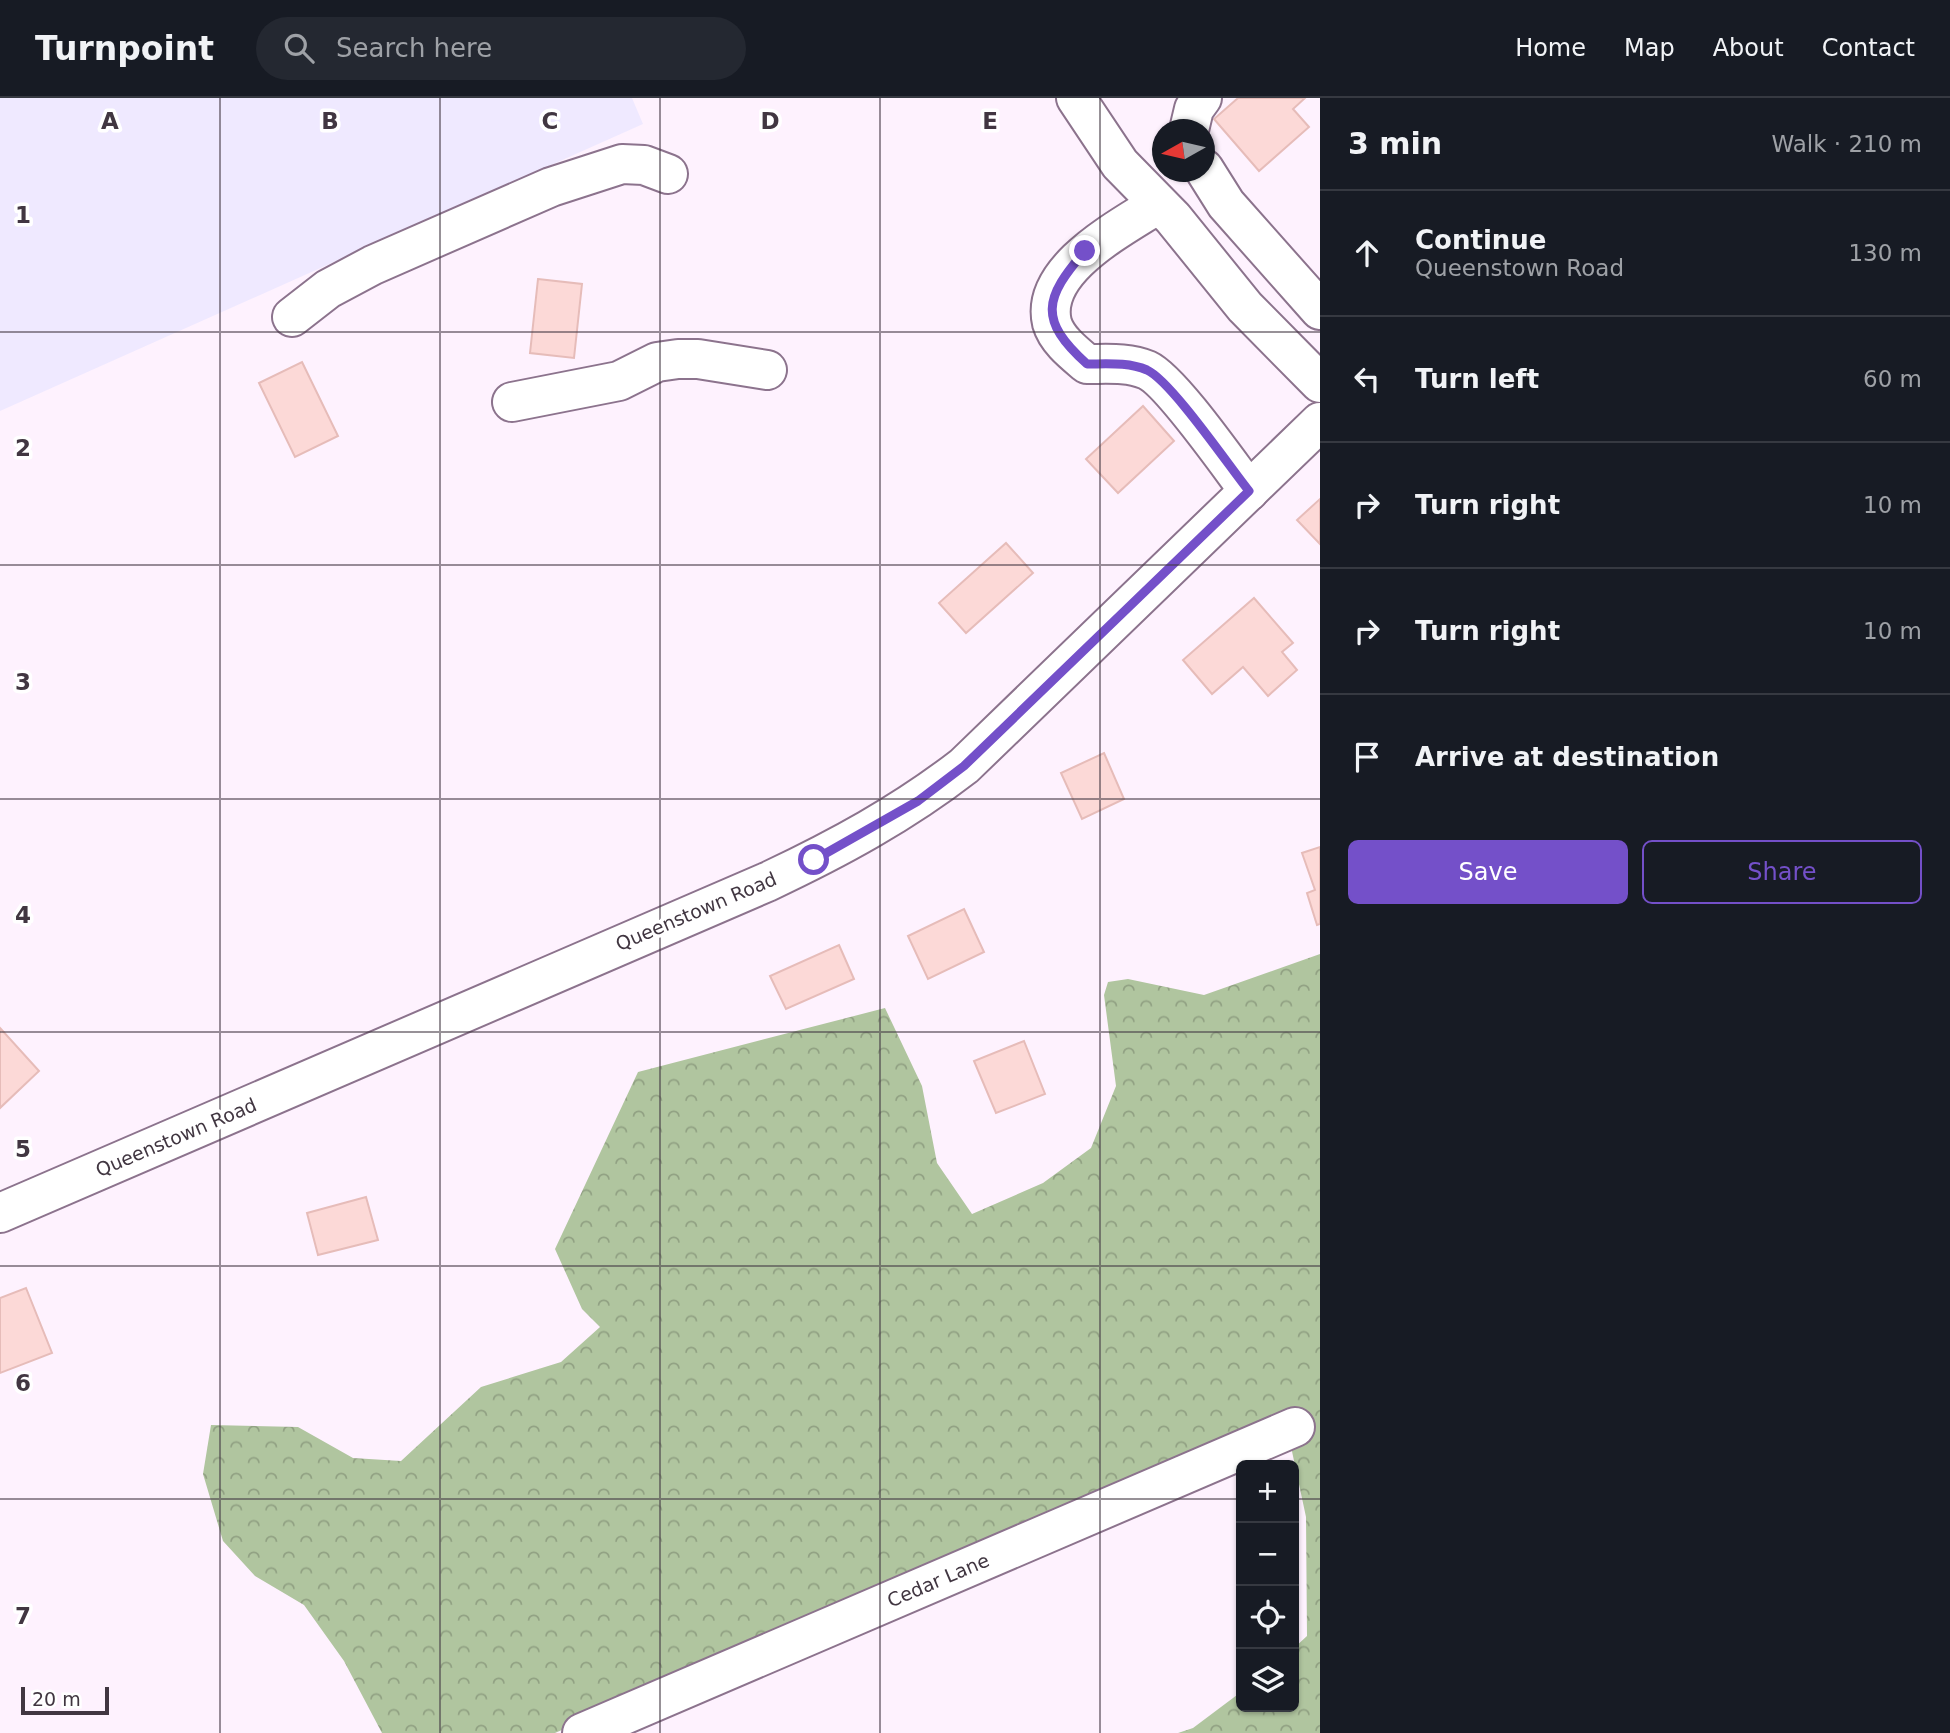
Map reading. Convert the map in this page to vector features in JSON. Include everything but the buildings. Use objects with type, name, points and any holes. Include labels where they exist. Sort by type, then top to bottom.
[{"type":"street","points":[[1076,98],[1120,164],[1158,204],[1245,307],[1313,370]]},
{"type":"street","points":[[1192,119],[1194,109],[1202,98]]},
{"type":"street","points":[[292,317],[328,289],[373,265],[551,187],[622,164],[644,165],[668,174]]},
{"type":"street","points":[[1213,182],[1226,204],[1320,310]]},
{"type":"street","points":[[1158,204],[1085,251],[1064,276],[1052,304],[1052,323],[1064,343],[1087,364],[1122,364],[1149,371],[1179,401],[1249,491]]},
{"type":"street","points":[[512,402],[619,381],[657,362],[678,359],[698,359],[767,370]]},
{"type":"street","name":"Queenstown Road","points":[[0,1213],[766,882],[861,836],[918,801],[964,766],[1320,422]]},
{"type":"street","name":"Cedar Lane","points":[[582,1733],[1295,1427]]},
{"type":"shaded area","points":[[0,98],[632,98],[643,124],[0,411]]},
{"type":"green space","points":[[1320,954],[1320,1733],[1178,1733],[1193,1728],[1236,1696],[1236,1712],[1299,1712],[1299,1643],[1307,1636],[1306,1517],[1299,1484],[1299,1460],[1294,1460],[1290,1442],[1253,1423],[555,1733],[382,1733],[344,1661],[304,1605],[255,1576],[223,1541],[203,1474],[211,1425],[298,1427],[353,1458],[401,1461],[481,1387],[561,1362],[600,1327],[582,1309],[555,1249],[638,1072],[885,1008],[922,1086],[937,1163],[972,1214],[1043,1183],[1091,1148],[1116,1086],[1104,995],[1108,982],[1128,979],[1204,995]]},
{"type":"route","points":[[814,860],[861,836],[918,801],[964,766],[1249,491],[1179,401],[1149,371],[1122,364],[1087,364],[1064,343],[1052,323],[1052,304],[1064,276],[1085,251]]}]
